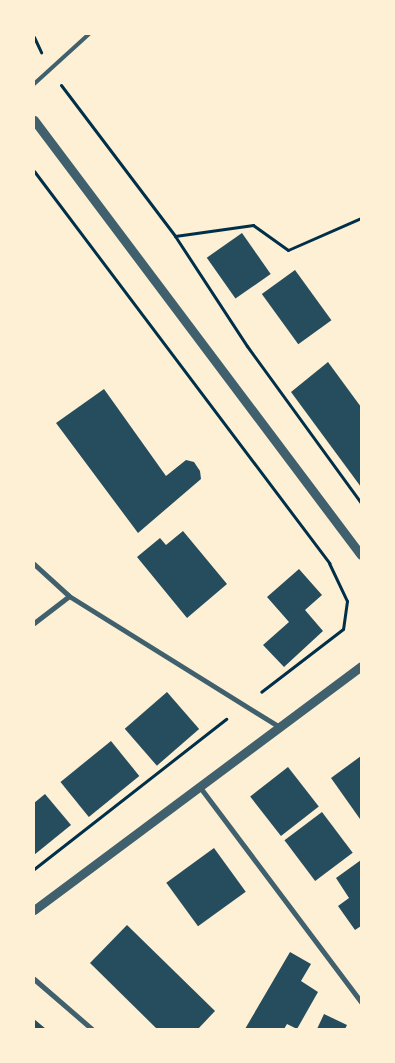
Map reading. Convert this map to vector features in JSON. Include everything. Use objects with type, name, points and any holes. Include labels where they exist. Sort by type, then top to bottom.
[{"type":"street","points":[[34,120],[361,555]]},
{"type":"street","points":[[34,564],[69,596],[278,726]]},
{"type":"street","points":[[34,623],[69,596]]},
{"type":"street","points":[[34,910],[278,726],[361,666]]},
{"type":"street","points":[[199,786],[361,1002]]},
{"type":"street","points":[[34,979],[92,1029]]},
{"type":"lane","points":[[34,84],[49,68],[89,34]]},
{"type":"path","points":[[34,36],[49,68],[175,236],[247,346],[361,504]]},
{"type":"path","points":[[34,171],[329,564],[347,600],[343,629],[34,869]]},
{"type":"path","points":[[175,236],[253,225],[288,250],[361,218]]},
{"type":"building","points":[[242,233],[271,274],[235,299],[207,258]]},
{"type":"building","points":[[295,270],[331,320],[298,344],[262,294]]},
{"type":"building","points":[[328,362],[361,407],[361,487],[291,392]]},
{"type":"building","points":[[104,389],[166,476],[186,460],[194,462],[200,471],[201,479],[138,533],[56,423]]},
{"type":"building","points":[[183,531],[227,584],[187,618],[137,557],[160,538],[166,545]]},
{"type":"building","points":[[299,569],[322,595],[305,610],[323,631],[284,667],[263,645],[289,622],[267,597]]},
{"type":"building","points":[[167,692],[199,729],[157,766],[125,729]]},
{"type":"building","points":[[111,741],[139,776],[89,817],[60,782]]},
{"type":"building","points":[[361,756],[361,818],[360,819],[331,778]]},
{"type":"building","points":[[288,767],[319,806],[281,836],[250,797]]},
{"type":"building","points":[[45,794],[71,825],[34,855],[34,803]]},
{"type":"building","points":[[322,812],[353,853],[315,881],[284,840]]},
{"type":"building","points":[[214,848],[246,892],[198,926],[166,883]]},
{"type":"building","points":[[361,860],[361,926],[355,930],[338,906],[349,898],[336,878]]},
{"type":"building","points":[[127,925],[215,1011],[198,1029],[157,1029],[90,963]]},
{"type":"building","points":[[290,952],[311,964],[301,981],[318,992],[297,1029],[287,1024],[284,1029],[245,1029]]},
{"type":"building","points":[[324,1014],[347,1025],[345,1029],[317,1029]]},
{"type":"building","points":[[34,1019],[46,1029],[34,1029]]}]
